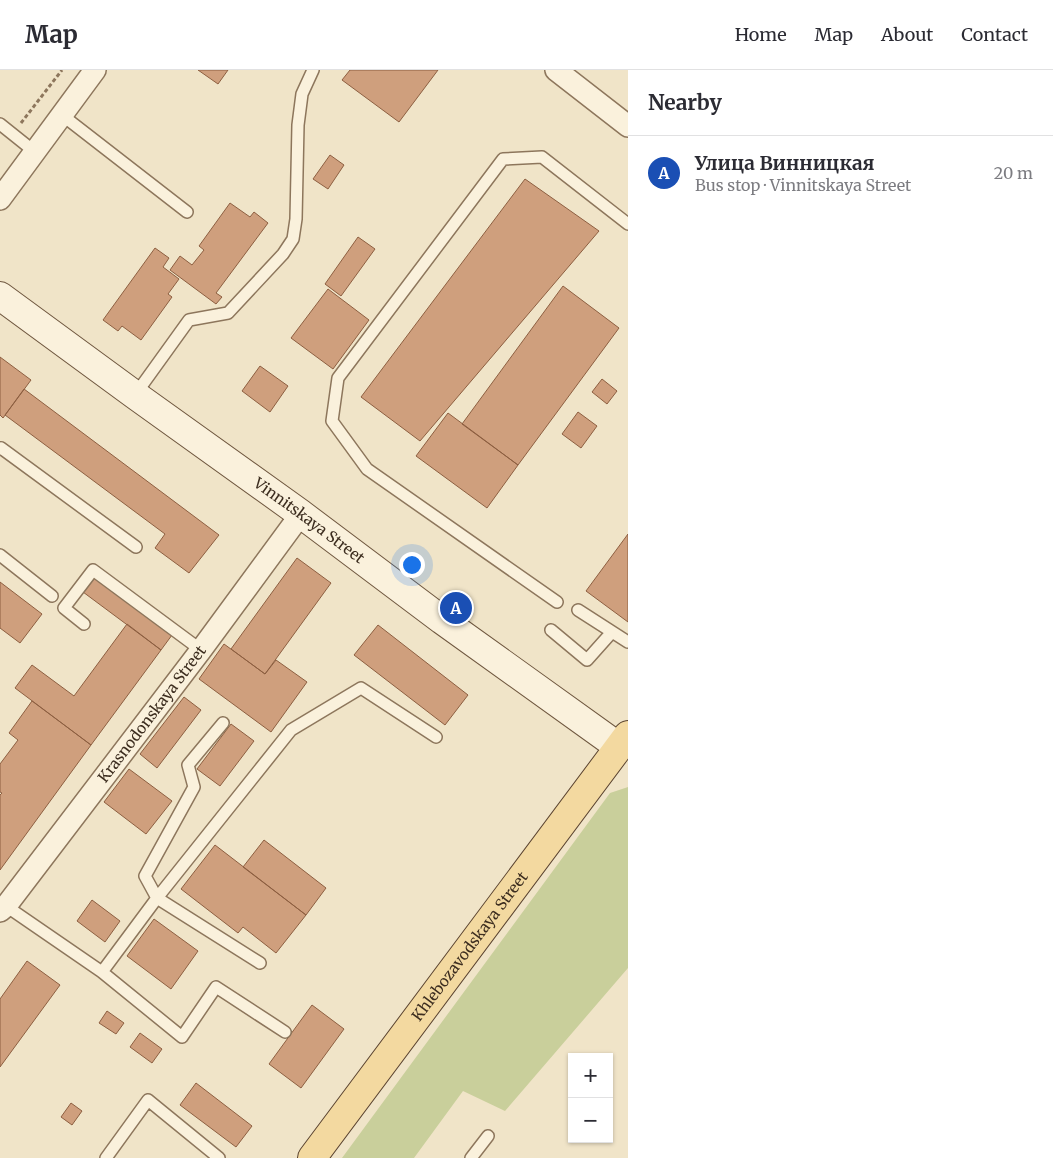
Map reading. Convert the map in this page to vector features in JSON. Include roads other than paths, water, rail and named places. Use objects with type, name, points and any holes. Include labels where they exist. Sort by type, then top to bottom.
[{"type":"main road","name":"Khlebozavodskaya Street","points":[[312,1158],[625,745]]},
{"type":"street","points":[[0,199],[95,70]]},
{"type":"street","points":[[556,70],[628,126]]},
{"type":"street","name":"Vinnitskaya Street","points":[[0,296],[301,514],[442,620],[625,745]]},
{"type":"street","name":"Krasnodonskaya Street","points":[[3,909],[201,650],[301,514]]},
{"type":"lane","points":[[135,395],[190,320],[228,313],[283,254],[293,239],[296,219],[299,117],[302,94],[313,70]]},
{"type":"lane","points":[[62,115],[187,212]]},
{"type":"lane","points":[[0,124],[34,152]]},
{"type":"lane","points":[[557,602],[367,469],[332,421],[338,378],[503,159],[542,157],[628,224]]},
{"type":"lane","points":[[0,449],[136,547]]},
{"type":"lane","points":[[0,556],[52,596]]},
{"type":"lane","points":[[84,624],[64,608],[93,570],[201,650]]},
{"type":"lane","points":[[578,610],[628,642]]},
{"type":"lane","points":[[551,630],[587,660],[612,632]]},
{"type":"lane","points":[[102,972],[156,898],[291,730],[361,688],[436,737]]},
{"type":"lane","points":[[223,723],[188,765],[194,787],[145,876],[156,898],[260,963]]},
{"type":"lane","points":[[3,909],[102,972],[182,1037],[216,987],[285,1032]]},
{"type":"lane","points":[[106,1158],[148,1100],[219,1158]]},
{"type":"lane","points":[[471,1158],[488,1136]]},
{"type":"place","name":"Улица Винницкая","points":[[456,608]]}]
